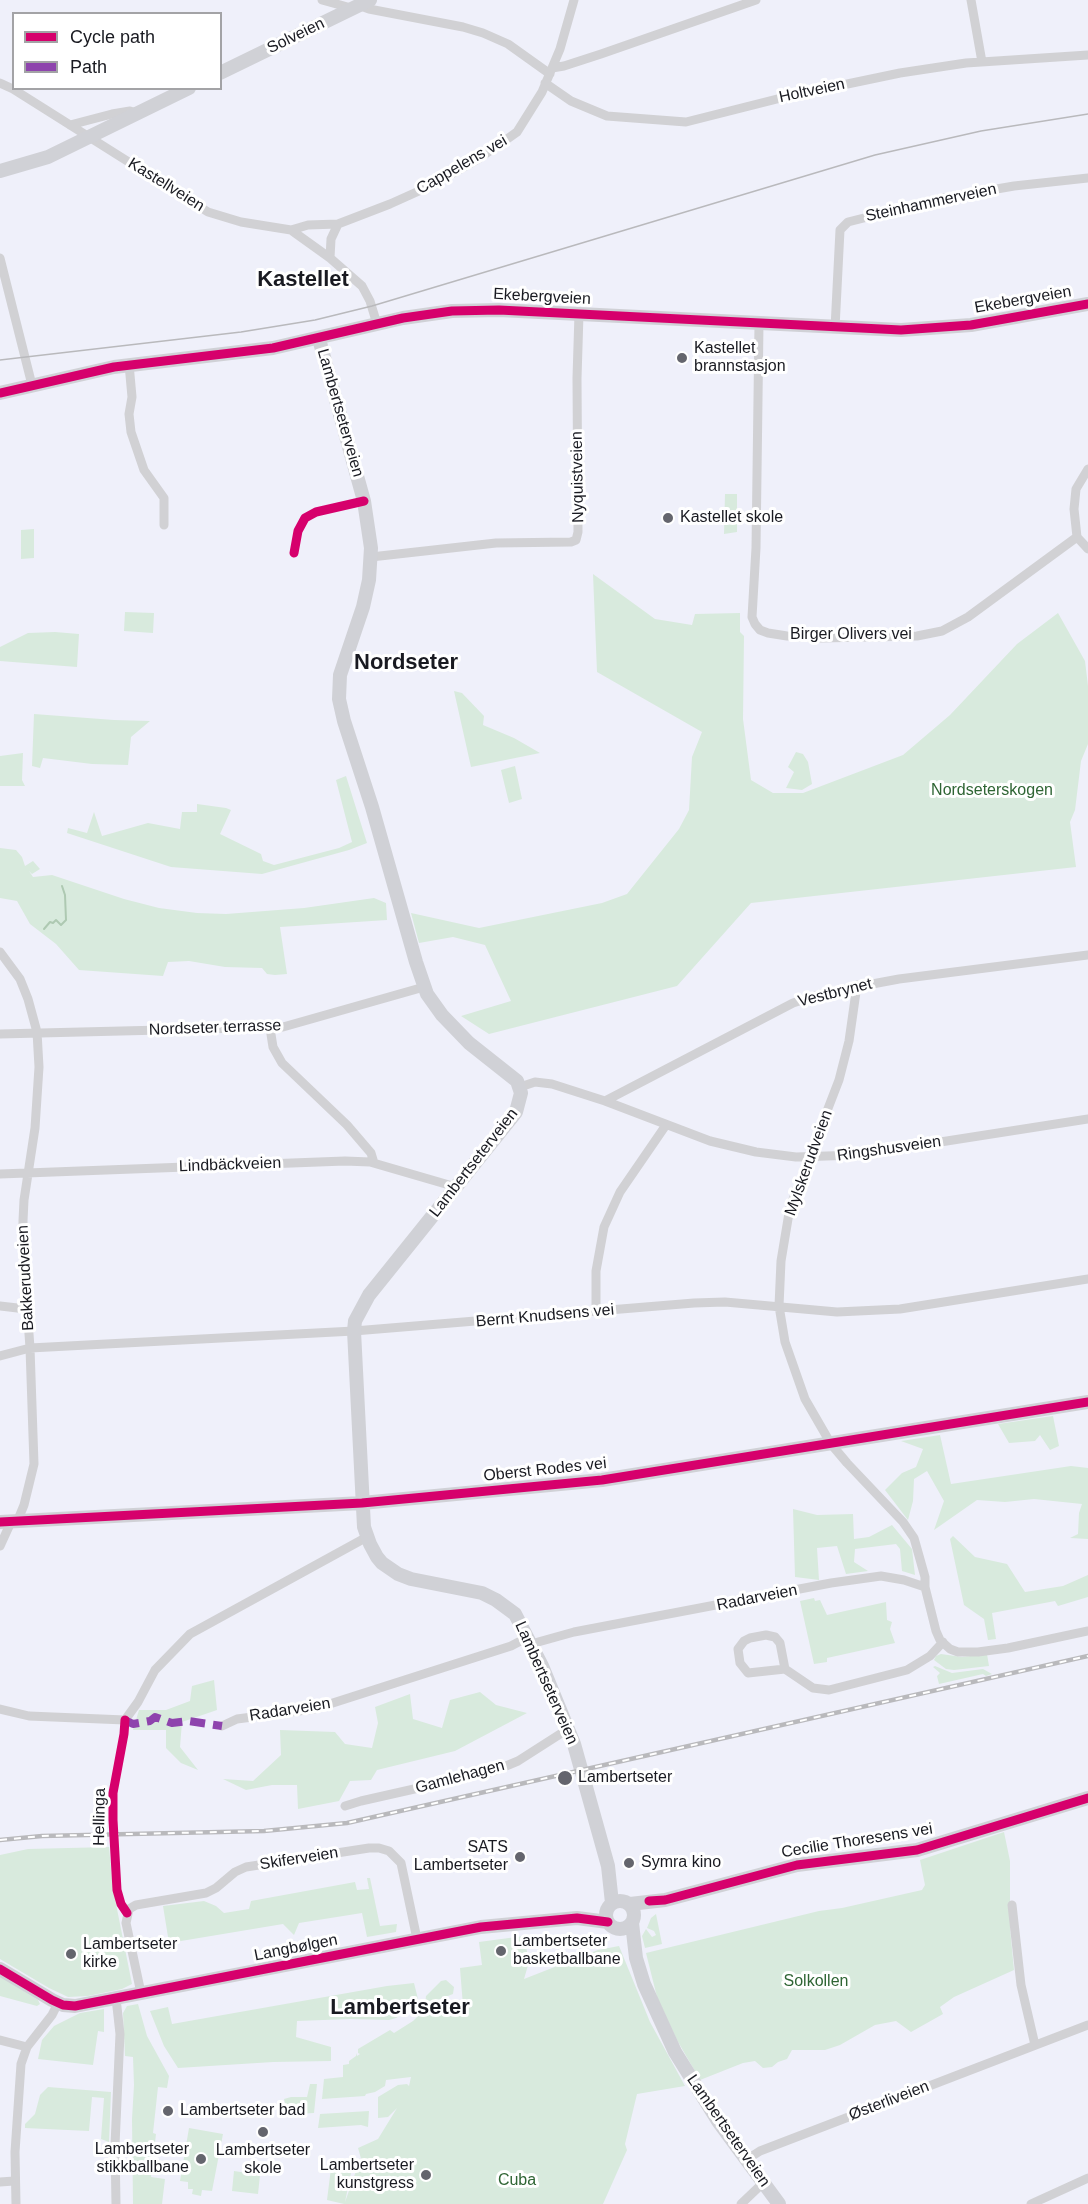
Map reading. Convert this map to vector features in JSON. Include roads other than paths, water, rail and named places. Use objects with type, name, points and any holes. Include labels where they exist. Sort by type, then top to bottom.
[{"type":"main road","name":"Solveien","points":[[222,72],[360,5]]},
{"type":"main road","points":[[0,171],[32,163],[70,147],[185,90]]},
{"type":"main road","name":"Ekebergveien","points":[[0,393],[129,364],[252,352],[319,339],[417,315],[463,310],[901,330],[955,327],[1088,304]]},
{"type":"main road","name":"Lambertseterveien","points":[[319,339],[370,530],[371,557],[363,607],[340,675],[340,709],[372,807],[424,987],[439,1011],[454,1028],[473,1047],[511,1076],[520,1088],[521,1098],[516,1112],[366,1300],[355,1321],[362,1503],[367,1537],[377,1557],[393,1571],[411,1579],[482,1593],[515,1614],[530,1640],[568,1729],[587,1788],[621,1913],[650,1999],[675,2052],[704,2101],[779,2204]]},
{"type":"main road","name":"Oberst Rodes vei","points":[[9,1522],[362,1503],[636,1476],[1088,1402]]},
{"type":"main road","name":"Cecilie Thoresens vei","points":[[621,1913],[797,1865],[917,1850],[1088,1798]]},
{"type":"main road","name":"Langbølgen","points":[[0,1969],[58,2003],[75,2006],[481,1927],[621,1913]]},
{"type":"street","name":"Holtveien","points":[[322,0],[360,5],[369,9],[483,33],[508,44],[549,75],[571,101],[607,116],[686,122],[785,97],[926,69],[982,62],[1088,55]]},
{"type":"street","name":"Cappelens vei","points":[[291,230],[308,225],[338,224],[390,204],[430,186],[517,132],[549,75],[566,31],[574,0]]},
{"type":"street","points":[[549,75],[601,54],[756,0]]},
{"type":"street","points":[[971,0],[982,62]]},
{"type":"street","name":"Kastellveien","points":[[15,90],[208,212],[241,222],[291,230],[330,258],[362,286],[370,301],[377,324]]},
{"type":"street","points":[[70,125],[112,114],[130,111],[140,113]]},
{"type":"street","name":"Steinhammerveien","points":[[835,328],[840,230],[848,222],[939,199],[1014,186],[1088,178]]},
{"type":"street","points":[[330,258],[331,239],[338,224]]},
{"type":"street","points":[[0,258],[32,385]]},
{"type":"street","name":"Nyquistveien","points":[[371,557],[496,543],[571,542],[576,540],[578,531],[579,314]]},
{"type":"street","name":"Birger Olivers vei","points":[[759,324],[756,548],[752,617],[760,630],[787,636],[821,638],[917,636],[942,631],[968,617],[1077,537]]},
{"type":"street","points":[[129,364],[132,397],[129,414],[131,432],[144,470],[164,498],[164,525]]},
{"type":"street","points":[[1088,469],[1080,481],[1074,499],[1077,537],[1088,549]]},
{"type":"street","name":"Bakkerudveien","points":[[0,952],[20,980],[37,1032],[38,1085],[35,1128],[24,1200],[23,1248],[30,1348],[34,1464],[24,1505],[9,1522],[0,1545]]},
{"type":"street","name":"Vestbrynet","points":[[604,1101],[793,1003],[824,993],[857,985],[1088,954]]},
{"type":"street","name":"Mylskerudveien","points":[[857,985],[849,1041],[839,1080],[789,1213],[781,1261],[779,1306],[785,1342],[805,1399],[831,1444],[903,1521],[914,1538],[925,1576],[925,1587]]},
{"type":"street","name":"Nordseter terrasse","points":[[0,1034],[270,1028],[299,1024],[424,987]]},
{"type":"street","points":[[270,1028],[273,1047],[282,1063],[347,1125],[371,1153],[374,1163]]},
{"type":"street","name":"Ringshusveien","points":[[520,1088],[535,1082],[552,1084],[730,1147],[808,1158],[849,1156],[1088,1119]]},
{"type":"street","points":[[596,1311],[596,1271],[604,1227],[620,1192],[666,1125]]},
{"type":"street","name":"Lindbäckveien","points":[[0,1174],[345,1161],[374,1163],[456,1187]]},
{"type":"street","name":"Bernt Knudsens vei","points":[[0,1356],[30,1348],[354,1331],[725,1302],[837,1312],[900,1309],[1088,1279]]},
{"type":"street","points":[[0,1306],[27,1309]]},
{"type":"street","points":[[0,1709],[29,1716],[125,1720],[138,1702],[155,1670],[190,1634],[367,1537]]},
{"type":"street","name":"Radarveien","points":[[222,1726],[237,1719],[314,1709],[530,1640],[856,1579],[887,1576],[925,1587]]},
{"type":"street","points":[[925,1587],[936,1631],[950,1649],[958,1652],[978,1652],[1088,1631]]},
{"type":"street","points":[[785,1670],[780,1643],[775,1637],[766,1635],[750,1638],[744,1641],[738,1649],[740,1664],[748,1672],[785,1670],[813,1688],[829,1690],[907,1670],[928,1657],[943,1642]]},
{"type":"street","name":"Gamlehagen","points":[[345,1806],[494,1771],[525,1756],[568,1729]]},
{"type":"street","name":"Skiferveien","points":[[141,1993],[126,1923],[127,1913],[132,1906],[206,1893],[216,1888],[235,1872],[246,1867],[380,1848],[389,1851],[401,1863],[417,1939]]},
{"type":"street","points":[[1012,1905],[1021,1985],[1035,2045]]},
{"type":"street","points":[[116,1998],[120,2034],[115,2145],[116,2204]]},
{"type":"street","points":[[16,2204],[14,2181],[20,2074],[27,2046],[52,2015],[58,2003]]},
{"type":"street","name":"Østerliveien","points":[[746,2160],[770,2147],[1088,2025]]},
{"type":"street","points":[[0,2040],[27,2046]]},
{"type":"street","points":[[1031,2204],[1088,2178]]},
{"type":"street","points":[[0,2182],[14,2181]]},
{"type":"street","points":[[741,2204],[763,2183]]},
{"type":"waterway","points":[[44,929],[50,922],[53,923],[56,920],[61,925],[66,920],[65,895],[62,886]]},
{"type":"tram line","points":[[0,360],[241,332],[315,320],[372,306],[875,155],[981,131],[1088,114]]},
{"type":"railway","points":[[0,1840],[42,1836],[264,1831],[347,1823],[1088,1656]]},
{"type":"place","name":"Kastellet brannstasjon","points":[[682,358]]},
{"type":"place","name":"Kastellet skole","points":[[668,518]]},
{"type":"place","name":"Lambertseter","points":[[565,1778]]},
{"type":"place","name":"SATS Lambertseter","points":[[520,1857]]},
{"type":"place","name":"Symra kino","points":[[629,1863]]},
{"type":"place","name":"Lambertseter basketballbane","points":[[501,1951]]},
{"type":"place","name":"Lambertseter kirke","points":[[71,1954]]},
{"type":"place","name":"Lambertseter bad","points":[[168,2111]]},
{"type":"place","name":"Lambertseter skole","points":[[263,2132]]},
{"type":"place","name":"Lambertseter stikkballbane","points":[[201,2159]]},
{"type":"place","name":"Lambertseter kunstgress","points":[[426,2175]]},
{"type":"district","name":"Kastellet","points":[[303,280]]},
{"type":"district","name":"Nordseter","points":[[406,663]]},
{"type":"district","name":"Lambertseter","points":[[400,2008]]},
{"type":"park label","name":"Nordseterskogen","points":[[992,791]]},
{"type":"park label","name":"Solkollen","points":[[816,1982]]},
{"type":"park label","name":"Cuba","points":[[517,2181]]}]
